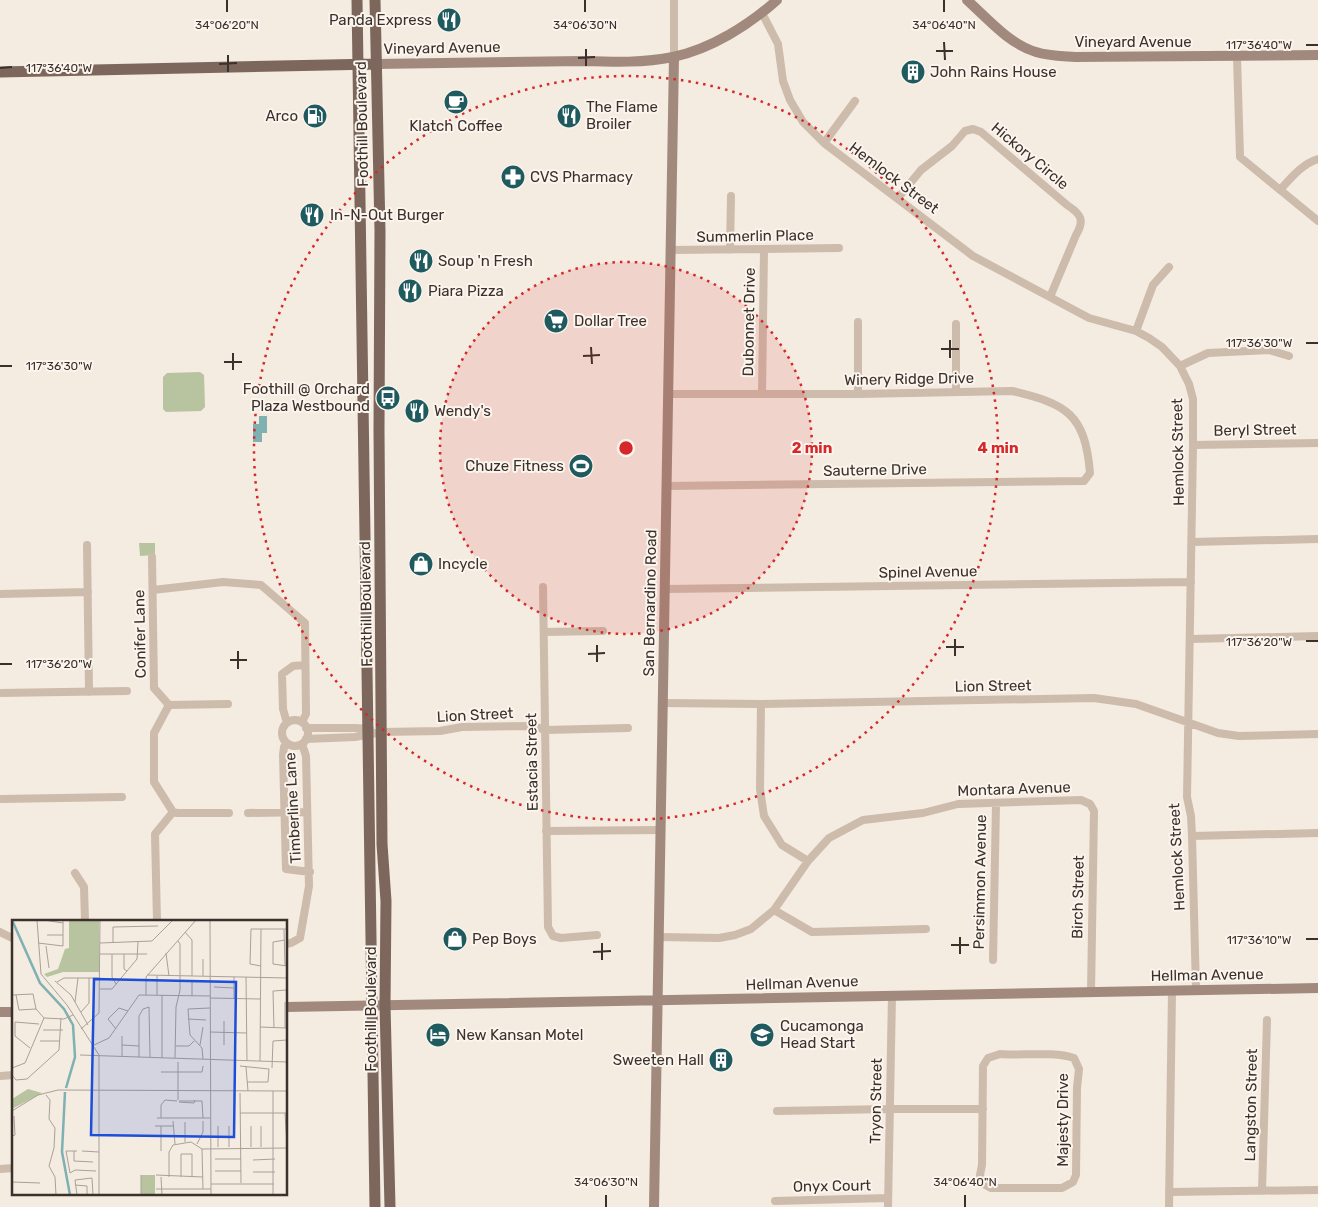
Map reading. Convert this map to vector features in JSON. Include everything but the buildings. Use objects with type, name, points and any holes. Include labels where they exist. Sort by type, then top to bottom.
[{"type":"main road","name":"Foothill Boulevard","points":[[356,0],[375,1207]]},
{"type":"main road","name":"Foothill Boulevard","points":[[375,0],[380,231],[378,429],[382,844],[386,901],[385,1005],[390,1207]]},
{"type":"main road","name":"Vineyard Avenue","points":[[0,72],[376,64]]},
{"type":"street","name":"San Bernardino Road","points":[[654,1207],[674,0]]},
{"type":"street","name":"Vineyard Avenue","points":[[376,64],[574,61],[610,63],[674,57],[729,35],[778,0]]},
{"type":"street","name":"Vineyard Avenue","points":[[967,0],[1000,31],[1017,43],[1035,52],[1075,58],[1318,56]]},
{"type":"street","name":"Hemlock Street","points":[[762,13],[776,38],[783,81],[790,100],[803,122],[824,143],[973,256],[1089,318],[1136,331],[1150,338],[1162,347],[1180,366],[1189,384],[1193,399],[1193,445],[1188,797],[1192,836],[1196,990]]},
{"type":"street","points":[[1237,57],[1240,157],[1318,222]]},
{"type":"street","points":[[824,143],[855,101]]},
{"type":"street","name":"Hickory Circle","points":[[898,198],[921,170],[952,146],[965,131],[973,129],[982,132],[1067,205],[1078,211],[1081,219],[1081,228],[1076,235],[1050,297]]},
{"type":"street","points":[[1280,190],[1297,172],[1318,159]]},
{"type":"street","points":[[730,250],[732,196]]},
{"type":"street","name":"Summerlin Place","points":[[670,250],[839,248]]},
{"type":"street","name":"Dubonnet Drive","points":[[762,394],[764,250]]},
{"type":"street","points":[[1136,331],[1153,284],[1169,267]]},
{"type":"street","points":[[858,322],[858,394]]},
{"type":"street","points":[[956,324],[956,392]]},
{"type":"street","points":[[1180,366],[1208,353],[1269,350],[1289,356]]},
{"type":"street","name":"Winery Ridge Drive","points":[[668,394],[858,394],[1012,390],[1056,404],[1075,419],[1085,437],[1090,473],[1084,481]]},
{"type":"street","name":"Beryl Street","points":[[1193,445],[1318,442]]},
{"type":"street","name":"Sauterne Drive","points":[[667,486],[1084,481]]},
{"type":"street","points":[[1192,542],[1318,539]]},
{"type":"street","points":[[87,545],[89,692]]},
{"type":"street","name":"Conifer Lane","points":[[152,557],[154,688],[169,705]]},
{"type":"street","points":[[153,590],[223,582],[261,585],[305,623],[306,665],[306,714],[304,725],[308,733],[304,741],[294,746],[288,743],[282,734],[287,723],[283,709],[282,674],[293,666],[306,665]]},
{"type":"street","name":"Spinel Avenue","points":[[665,589],[1192,582]]},
{"type":"street","name":"Estacia Street","points":[[544,587],[548,927],[553,936],[561,938],[597,935]]},
{"type":"street","points":[[0,594],[88,592]]},
{"type":"street","points":[[544,632],[603,631]]},
{"type":"street","points":[[1191,639],[1318,636]]},
{"type":"street","points":[[0,693],[126,691]]},
{"type":"street","name":"Lion Street","points":[[663,703],[761,704],[1094,698],[1136,704],[1218,733],[1239,736],[1318,734]]},
{"type":"street","points":[[228,704],[169,705],[154,733],[154,782],[173,812],[229,813]]},
{"type":"street","points":[[761,704],[760,788],[764,816],[782,844],[808,861]]},
{"type":"street","points":[[287,723],[294,720],[304,725]]},
{"type":"street","name":"Timberline Lane","points":[[304,725],[382,732]]},
{"type":"street","name":"Lion Street","points":[[382,732],[440,731],[462,727],[534,726],[545,730],[628,728]]},
{"type":"street","name":"Timberline Lane","points":[[288,944],[300,938],[309,894],[310,872],[304,741],[356,737],[368,732]]},
{"type":"street","name":"Timberline Lane","points":[[288,743],[284,748],[283,755],[286,870],[310,872]]},
{"type":"street","points":[[0,799],[122,797]]},
{"type":"street","name":"Montara Avenue","points":[[659,937],[718,938],[735,935],[751,929],[774,910],[808,861],[829,838],[863,820],[923,813],[958,804],[1081,800],[1090,804]]},
{"type":"street","name":"Persimmon Avenue","points":[[993,960],[996,804]]},
{"type":"street","name":"Birch Street","points":[[1090,804],[1094,811],[1091,992]]},
{"type":"street","points":[[157,920],[155,834],[173,812]]},
{"type":"street","points":[[248,813],[307,812]]},
{"type":"street","points":[[546,832],[661,830]]},
{"type":"street","points":[[1192,836],[1318,834]]},
{"type":"street","points":[[75,873],[84,886],[85,920]]},
{"type":"street","points":[[774,910],[812,932],[926,929]]},
{"type":"street","points":[[0,932],[12,938]]},
{"type":"street","name":"Hellman Avenue","points":[[288,1007],[1318,988]]},
{"type":"street","points":[[1169,1207],[1172,990]]},
{"type":"street","name":"Tryon Street","points":[[888,1207],[892,995]]},
{"type":"street","name":"Langston Street","points":[[1262,1191],[1267,1020]]},
{"type":"street","name":"Majesty Drive","points":[[1000,1054],[1062,1054],[1074,1058],[1079,1069],[1076,1175],[1073,1182],[1062,1188],[991,1188],[982,1183],[980,1175],[982,1165],[983,1110],[983,1066],[988,1058],[1000,1054]]},
{"type":"street","points":[[777,1111],[983,1110]]},
{"type":"street","points":[[1169,1192],[1318,1190]]},
{"type":"street","name":"Onyx Court","points":[[775,1201],[888,1198]]},
{"type":"green space","points":[[200,372],[204,375],[205,407],[201,411],[166,412],[163,409],[163,377],[167,373]]},
{"type":"green space","points":[[139,543],[155,543],[155,555],[140,556]]},
{"type":"water","points":[[259,416],[267,416],[267,433],[262,433],[262,442],[253,442],[253,424],[259,424]]},
{"type":"place","name":"Panda Express","points":[[449,20]]},
{"type":"place","name":"John Rains House","points":[[913,72]]},
{"type":"place","name":"Klatch Coffee","points":[[456,102]]},
{"type":"place","name":"Arco","points":[[315,116]]},
{"type":"place","name":"The Flame Broiler","points":[[569,116]]},
{"type":"place","name":"CVS Pharmacy","points":[[513,177]]},
{"type":"place","name":"In-N-Out Burger","points":[[312,215]]},
{"type":"place","name":"Soup 'n Fresh","points":[[421,261]]},
{"type":"place","name":"Piara Pizza","points":[[410,291]]},
{"type":"place","name":"Dollar Tree","points":[[556,321]]},
{"type":"place","name":"Foothill @ Orchard Plaza Westbound","points":[[388,398]]},
{"type":"place","name":"Wendy's","points":[[417,411]]},
{"type":"place","name":"Chuze Fitness","points":[[581,466]]},
{"type":"place","name":"Incycle","points":[[421,564]]},
{"type":"place","name":"Pep Boys","points":[[455,939]]},
{"type":"place","name":"New Kansan Motel","points":[[438,1035]]},
{"type":"place","name":"Cucamonga Head Start","points":[[762,1035]]},
{"type":"place","name":"Sweeten Hall","points":[[721,1060]]}]
